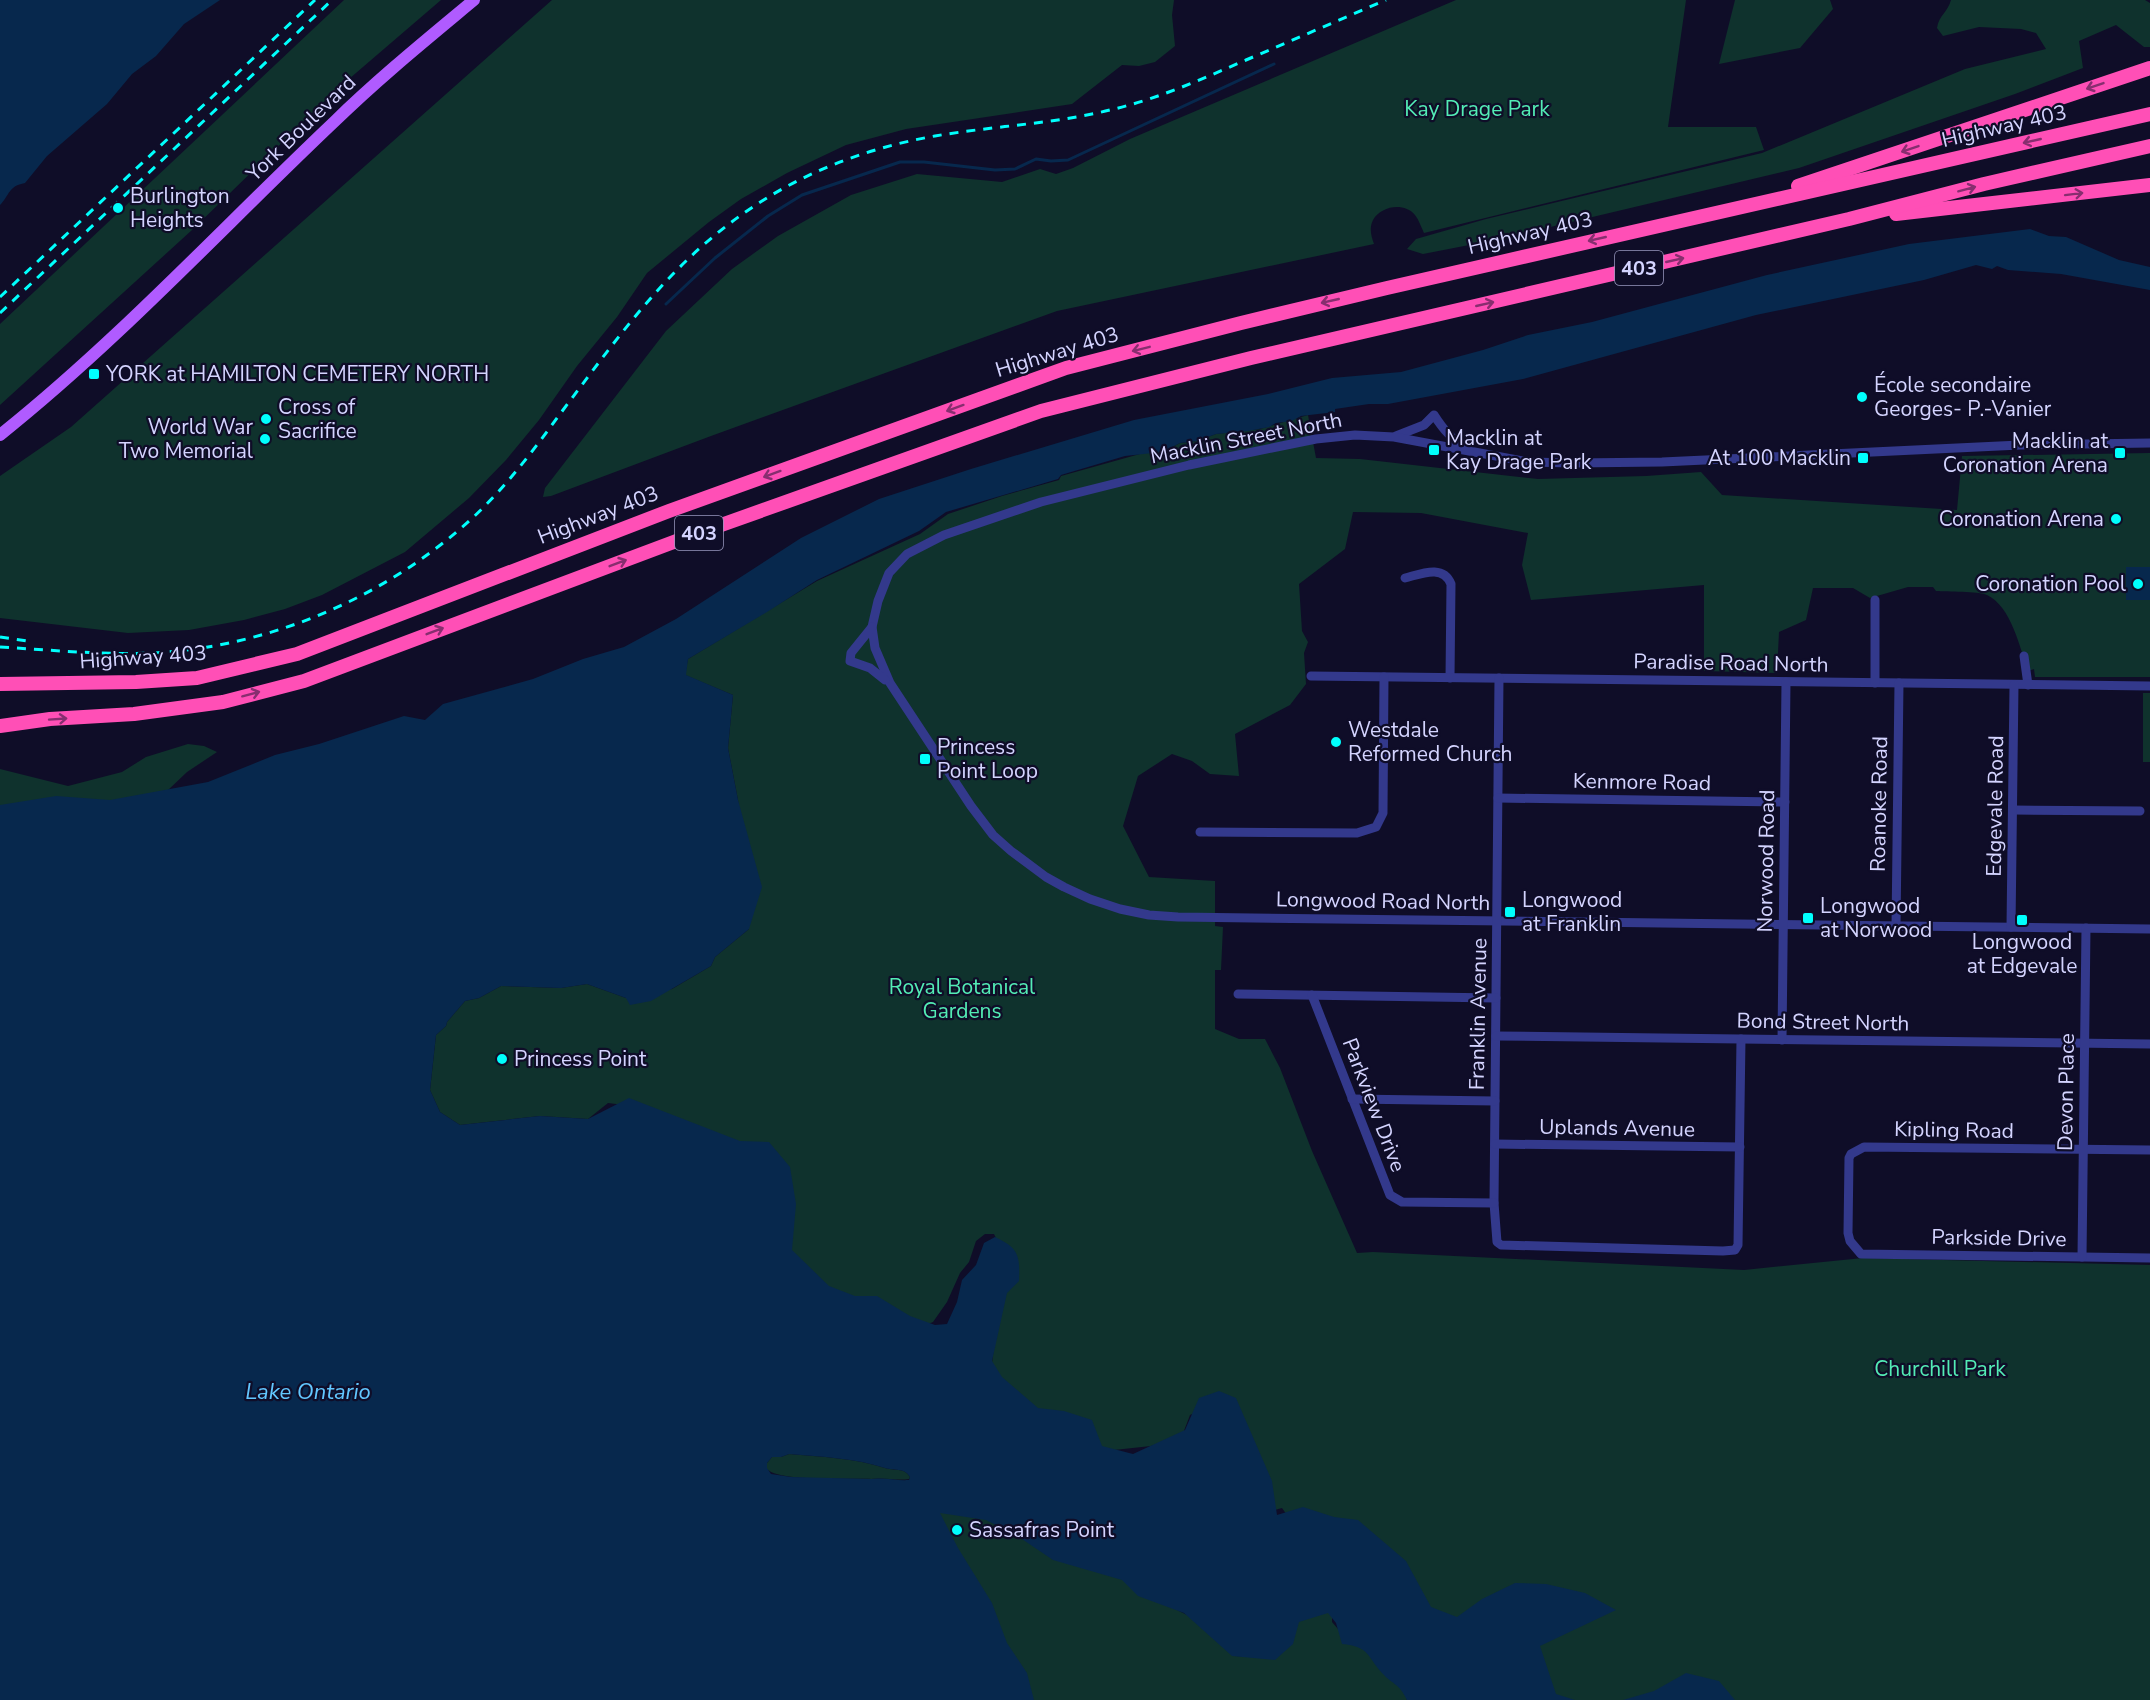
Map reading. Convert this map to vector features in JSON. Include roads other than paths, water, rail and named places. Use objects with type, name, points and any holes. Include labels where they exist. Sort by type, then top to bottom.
[{"type":"highway","points":[[1736,207],[2150,68]]},
{"type":"highway","name":"Highway 403","points":[[0,684],[136,682],[197,678],[297,654],[669,511],[1066,368],[1420,280],[2150,114]]},
{"type":"highway","name":"403","points":[[0,726],[50,719],[134,714],[223,702],[304,681],[679,540],[1041,411],[1251,358],[1849,219],[1984,184],[2150,146]]},
{"type":"highway","points":[[1849,219],[2150,185]]},
{"type":"main road","name":"York Boulevard","points":[[0,435],[91,357],[343,113],[397,64],[474,0]]},
{"type":"street","points":[[1394,437],[1424,425],[1434,415],[1443,430],[1457,443],[1473,452]]},
{"type":"street","name":"Macklin Street North","points":[[873,625],[878,601],[889,573],[907,554],[944,535],[1041,502],[1189,465],[1316,439],[1355,435],[1394,437],[1528,462],[1574,463],[1662,462],[1986,446],[2150,443]]},
{"type":"street","points":[[1405,578],[1435,571],[1449,578],[1451,584],[1450,678]]},
{"type":"street","points":[[1875,600],[1875,683]]},
{"type":"street","points":[[873,625],[851,653],[850,661],[870,668],[890,683]]},
{"type":"street","name":"Longwood Road North","points":[[873,625],[874,648],[890,683],[970,806],[993,835],[1046,877],[1090,899],[1149,915],[2150,929]]},
{"type":"street","points":[[2024,656],[2028,685]]},
{"type":"street","name":"Paradise Road North","points":[[1311,676],[2150,686]]},
{"type":"street","points":[[1200,832],[1357,833],[1376,827],[1383,813],[1384,677]]},
{"type":"street","name":"Franklin Avenue","points":[[1499,678],[1494,1203],[1497,1242],[1502,1245],[1735,1250],[1738,1245],[1740,1147]]},
{"type":"street","name":"Norwood Road","points":[[1782,1040],[1786,682]]},
{"type":"street","name":"Roanoke Road","points":[[1896,926],[1899,683]]},
{"type":"street","name":"Edgevale Road","points":[[2012,927],[2014,685]]},
{"type":"street","name":"Kenmore Road","points":[[1498,798],[1785,802]]},
{"type":"street","points":[[2013,810],[2140,811]]},
{"type":"street","name":"Devon Place","points":[[2082,1257],[2086,928]]},
{"type":"street","points":[[1238,994],[1496,998]]},
{"type":"street","name":"Parkview Drive","points":[[1312,995],[1388,1191],[1394,1198],[1402,1202],[1494,1203]]},
{"type":"street","name":"Bond Street North","points":[[1496,1036],[2150,1044]]},
{"type":"street","points":[[1740,1147],[1741,1039]]},
{"type":"street","points":[[1352,1099],[1495,1101]]},
{"type":"street","name":"Uplands Avenue","points":[[1495,1144],[1740,1147]]},
{"type":"street","name":"Kipling Road","points":[[1852,1244],[1848,1233],[1849,1158],[1851,1154],[1864,1147],[2150,1150]]},
{"type":"street","name":"Parkside Drive","points":[[1852,1244],[1861,1254],[2150,1258]]},
{"type":"water","points":[[0,0],[220,0],[184,24],[156,56],[132,74],[107,104],[47,156],[25,183],[15,186],[0,205]]},
{"type":"water","name":"Lake Ontario","points":[[2030,229],[2049,236],[2066,237],[2119,260],[2150,267],[2150,290],[2061,274],[2008,270],[1997,266],[1992,269],[1976,265],[1924,280],[1756,315],[1523,379],[1388,404],[1335,409],[1335,412],[1301,416],[1292,421],[1276,423],[1269,427],[1216,434],[1197,441],[1180,443],[1162,452],[1125,456],[1061,475],[1058,479],[946,512],[919,531],[817,580],[688,659],[686,675],[733,695],[728,748],[738,800],[762,887],[749,929],[715,957],[711,966],[651,1001],[630,1005],[626,998],[587,984],[561,988],[501,986],[479,998],[465,1001],[436,1035],[430,1090],[440,1112],[460,1125],[540,1116],[588,1119],[629,1098],[740,1141],[769,1142],[790,1167],[796,1204],[792,1250],[829,1286],[855,1296],[877,1296],[910,1316],[935,1325],[947,1324],[957,1302],[962,1280],[976,1265],[984,1243],[995,1237],[1003,1241],[1013,1249],[1018,1259],[1019,1281],[1007,1293],[992,1361],[1002,1377],[1038,1408],[1064,1411],[1092,1420],[1102,1446],[1133,1454],[1185,1430],[1199,1398],[1219,1391],[1236,1398],[1272,1481],[1277,1515],[1303,1507],[1334,1517],[1358,1520],[1406,1561],[1431,1607],[1457,1617],[1482,1599],[1515,1583],[1546,1584],[1585,1593],[1616,1610],[1540,1646],[1556,1694],[1575,1700],[1407,1700],[1401,1690],[1382,1673],[1367,1653],[1358,1647],[1342,1644],[1336,1623],[1328,1613],[1299,1622],[1293,1644],[1275,1660],[1232,1656],[1184,1613],[1138,1596],[1122,1580],[1053,1560],[1019,1537],[986,1520],[940,1513],[958,1548],[992,1603],[1007,1643],[1027,1673],[1034,1700],[0,1700],[0,805],[56,796],[110,800],[208,782],[275,755],[319,744],[404,716],[425,720],[443,704],[533,679],[583,659],[624,647],[676,619],[801,538],[879,499],[1134,420],[1268,394],[1332,378],[1401,372],[1483,350],[1528,335],[1592,322],[1767,275],[1909,244]],"holes":[[[789,1454],[862,1462],[902,1471],[910,1477],[909,1480],[904,1480],[791,1477],[771,1474],[767,1463],[772,1457]]]},
{"type":"water","name":"Coronation Pool","points":[[2126,567],[2150,567],[2150,600],[2126,600]]},
{"type":"water","points":[[1686,1673],[1719,1681],[1735,1700],[1623,1700],[1654,1691]]},
{"type":"waterway","points":[[666,304],[715,258],[768,216],[802,195],[900,162],[924,162],[995,170],[1015,169],[1036,159],[1068,160],[1274,64]]},
{"type":"railway","points":[[0,297],[315,0]]},
{"type":"railway","points":[[0,313],[332,0]]},
{"type":"railway","points":[[0,647],[115,653],[153,653],[195,649],[277,630],[355,599],[427,555],[474,516],[525,460],[609,349],[660,288],[716,234],[748,210],[784,188],[839,162],[896,144],[935,136],[1088,115],[1145,100],[1196,81],[1386,0]]},
{"type":"railway","points":[[0,637],[27,641]]},
{"type":"place","name":"Burlington Heights","points":[[118,208]]},
{"type":"place","name":"YORK at HAMILTON CEMETERY NORTH","points":[[94,374]]},
{"type":"place","name":"École secondaire Georges- P.-Vanier","points":[[1862,397]]},
{"type":"place","name":"Cross of Sacrifice","points":[[266,419]]},
{"type":"place","name":"World War Two Memorial","points":[[265,439]]},
{"type":"place","name":"Macklin at Kay Drage Park","points":[[1434,450]]},
{"type":"place","name":"Macklin at Coronation Arena","points":[[2120,453]]},
{"type":"place","name":"At 100 Macklin","points":[[1863,458]]},
{"type":"place","name":"Coronation Arena","points":[[2116,519]]},
{"type":"place","name":"Coronation Pool","points":[[2138,584]]},
{"type":"place","name":"Westdale Reformed Church","points":[[1336,742]]},
{"type":"place","name":"Princess Point Loop","points":[[925,759]]},
{"type":"place","name":"Longwood at Franklin","points":[[1510,912]]},
{"type":"place","name":"Longwood at Norwood","points":[[1808,918]]},
{"type":"place","name":"Longwood at Edgevale","points":[[2022,920]]},
{"type":"place","name":"Princess Point","points":[[502,1059]]},
{"type":"place","name":"Sassafras Point","points":[[957,1530]]},
{"type":"park label","name":"Kay Drage Park","points":[[1477,109]]},
{"type":"park label","name":"Royal Botanical Gardens","points":[[962,999]]},
{"type":"park label","name":"Churchill Park","points":[[1940,1369]]}]
